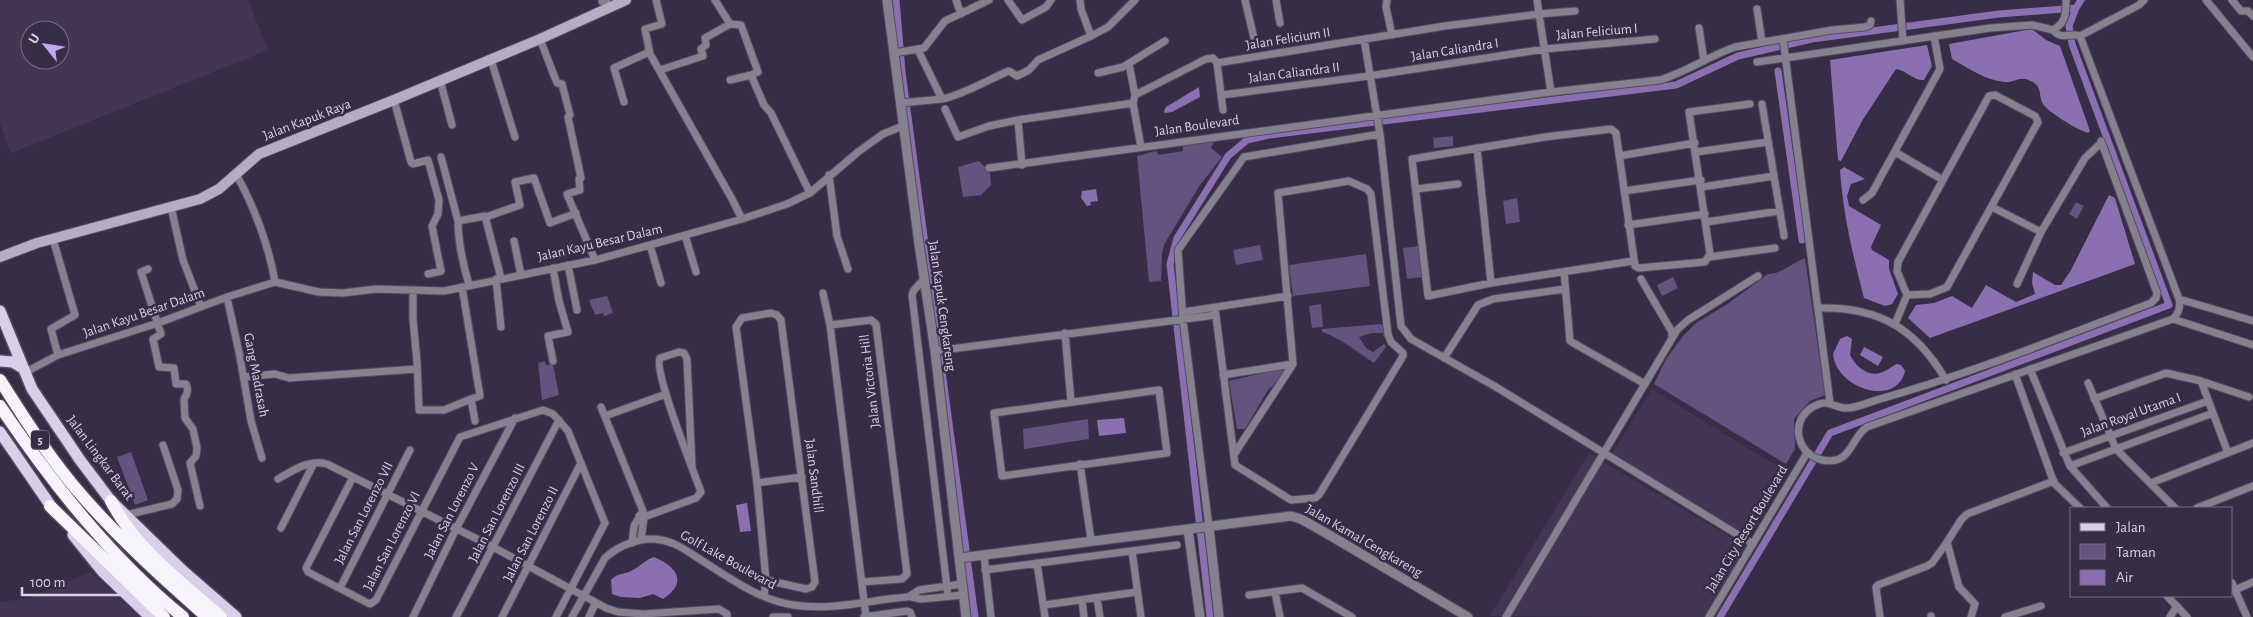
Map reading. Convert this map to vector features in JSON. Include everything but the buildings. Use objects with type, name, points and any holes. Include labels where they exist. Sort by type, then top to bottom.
[{"type":"highway","name":"5","points":[[0,380],[29,426],[82,497],[152,568],[207,617]]},
{"type":"highway","name":"5","points":[[0,406],[72,506],[146,587],[183,617]]},
{"type":"highway","points":[[111,501],[118,515],[165,568],[221,617]]},
{"type":"highway","points":[[50,506],[164,617]]},
{"type":"main road","name":"Jalan Kapuk Raya","points":[[0,257],[53,239],[209,195],[259,154],[540,39],[605,2],[620,1]]},
{"type":"main road","name":"Jalan Lingkar Barat","points":[[0,311],[2,328],[32,389],[80,460],[111,501],[183,571],[236,617]]},
{"type":"main road","points":[[0,361],[7,361],[22,370]]},
{"type":"main road","points":[[0,432],[50,506],[103,572],[150,617]]},
{"type":"street","points":[[656,0],[662,24],[646,29],[650,54],[742,219]]},
{"type":"street","points":[[715,0],[730,24]]},
{"type":"street","name":"Jalan Kapuk Cengkareng","points":[[887,0],[905,102],[903,126],[936,351],[961,558],[966,617]]},
{"type":"street","points":[[956,0],[961,14]]},
{"type":"street","points":[[895,53],[924,48],[945,21],[989,0]]},
{"type":"street","points":[[1008,0],[1022,20],[1046,7],[1049,1]]},
{"type":"street","points":[[1080,0],[1080,9],[1091,36]]},
{"type":"street","points":[[905,102],[953,97],[986,80],[1009,72],[1017,76],[1030,70],[1038,60],[1108,27],[1135,0]]},
{"type":"street","points":[[1245,0],[1254,38]]},
{"type":"street","points":[[1276,0],[1280,23]]},
{"type":"street","points":[[1387,0],[1386,7],[1392,35]]},
{"type":"street","name":"Jalan Felicium I","points":[[1537,0],[1545,49],[1655,39]]},
{"type":"street","points":[[1900,0],[1903,39]]},
{"type":"street","points":[[2053,30],[2066,17],[2066,0]]},
{"type":"street","points":[[1756,62],[1903,39],[2026,25],[2053,30],[2058,35],[2067,38],[2078,36],[2139,5],[2144,0]]},
{"type":"street","points":[[2206,0],[2253,57]]},
{"type":"street","points":[[2232,0],[2242,11],[2249,11],[2253,16]]},
{"type":"street","points":[[1757,9],[1762,42]]},
{"type":"street","points":[[1575,11],[1539,14],[1364,39],[1379,133],[1401,326],[1411,339],[1753,544]]},
{"type":"street","name":"Jalan Boulevard","points":[[989,168],[1551,92],[1660,80],[1675,76],[1735,47],[1762,42],[1783,42],[1832,30],[1865,27],[1871,21]]},
{"type":"street","points":[[660,70],[703,56],[701,49],[706,46],[705,38],[730,24],[740,25],[758,72],[751,76],[730,80]]},
{"type":"street","points":[[1699,28],[1704,61]]},
{"type":"street","points":[[1863,200],[1870,196],[1940,69],[1934,36]]},
{"type":"street","points":[[2078,36],[2179,299],[2179,309],[2173,319]]},
{"type":"street","points":[[540,39],[557,83],[562,84],[570,115],[568,117],[581,178],[579,179],[580,190],[568,194],[595,260]]},
{"type":"street","name":"Jalan Felicium II","points":[[1135,95],[1206,58],[1213,58],[1216,63],[1364,39]]},
{"type":"street","points":[[1098,73],[1123,67],[1165,41]]},
{"type":"street","points":[[1783,42],[1830,403]]},
{"type":"street","points":[[1545,49],[1551,92]]},
{"type":"street","name":"Jalan Caliandra I","points":[[1369,76],[1545,49]]},
{"type":"street","points":[[918,50],[942,99]]},
{"type":"street","points":[[624,102],[614,68],[647,53],[650,54]]},
{"type":"street","points":[[492,60],[515,137]]},
{"type":"street","points":[[1216,63],[1223,110]]},
{"type":"street","points":[[1129,64],[1135,95],[1133,103],[1141,147]]},
{"type":"street","points":[[751,76],[764,105],[771,113],[810,192]]},
{"type":"street","name":"Jalan Caliandra II","points":[[1222,95],[1369,76]]},
{"type":"street","points":[[440,80],[452,125]]},
{"type":"street","points":[[1895,324],[1907,295],[1897,265],[1989,96],[1994,95],[2036,116],[2038,122],[1947,287],[1930,294],[1907,295]]},
{"type":"street","points":[[394,100],[411,162],[428,160],[439,200],[438,214],[432,226],[441,271],[428,274]]},
{"type":"street","points":[[945,109],[958,137],[989,126],[1018,120],[1133,103]]},
{"type":"street","points":[[1633,261],[1428,296],[1411,161],[1413,158],[1610,128],[1616,134],[1635,266],[1639,268],[1705,262],[1709,257],[1706,218],[1689,112],[1750,104]]},
{"type":"street","points":[[1762,104],[1784,236]]},
{"type":"street","points":[[1018,120],[1022,165]]},
{"type":"street","name":"Jalan Kayu Besar Dalam","points":[[22,370],[158,323],[200,306],[275,282],[319,292],[343,293],[376,289],[444,291],[499,278],[595,260],[650,245],[787,204],[810,192],[883,134],[903,126]]},
{"type":"street","points":[[1219,617],[1180,317],[1179,247],[1242,159],[1379,133]]},
{"type":"street","points":[[1696,152],[1768,142]]},
{"type":"street","points":[[2016,284],[2041,232],[2085,158],[2101,142],[2155,289],[2156,298],[2151,303],[1946,380],[1843,408],[1830,403],[1813,407],[1801,420],[1798,437],[1808,454],[1822,460],[1832,460],[1844,456],[1853,447],[1857,435],[1876,423],[2173,319],[2253,345]]},
{"type":"street","points":[[1619,156],[1695,144]]},
{"type":"street","points":[[1477,148],[1491,284]]},
{"type":"street","points":[[1895,152],[1943,180]]},
{"type":"street","points":[[413,290],[419,410],[444,410],[480,396],[456,230],[458,221],[441,157]]},
{"type":"street","points":[[236,174],[259,227],[275,282]]},
{"type":"street","points":[[829,175],[838,236],[848,269]]},
{"type":"street","points":[[1624,191],[1774,176]]},
{"type":"street","points":[[458,221],[486,216],[520,205],[516,182],[534,178],[550,223],[576,213]]},
{"type":"street","points":[[1216,311],[1223,375],[1237,468],[1291,500],[1315,498],[1319,495],[1402,359],[1403,353],[1391,342],[1388,334],[1371,194],[1368,190],[1349,181],[1278,193],[1293,364],[1235,453]]},
{"type":"street","points":[[1416,189],[1458,184]]},
{"type":"street","points":[[171,207],[183,260],[200,306]]},
{"type":"street","points":[[1992,207],[2041,232]]},
{"type":"street","points":[[1628,225],[1780,211]]},
{"type":"street","points":[[486,216],[499,278],[502,327]]},
{"type":"street","points":[[685,235],[696,272]]},
{"type":"street","points":[[53,239],[75,315],[51,329],[58,356]]},
{"type":"street","points":[[514,241],[521,275]]},
{"type":"street","points":[[650,245],[661,283]]},
{"type":"street","points":[[1709,257],[1775,248]]},
{"type":"street","points":[[568,265],[577,310]]},
{"type":"street","points":[[553,361],[548,336],[568,332],[559,301],[554,268]]},
{"type":"street","points":[[148,269],[141,272],[161,334],[153,339],[159,367],[174,368],[176,384],[186,384],[187,386],[187,395],[184,399],[185,418],[193,429],[197,448],[196,456],[190,463],[200,506]]},
{"type":"street","points":[[1564,272],[1570,341],[1645,384]]},
{"type":"street","points":[[1506,617],[1605,454],[1672,338],[1688,320],[1758,276]]},
{"type":"street","points":[[924,279],[912,295],[948,596]]},
{"type":"street","points":[[1641,279],[1672,332],[1672,338]]},
{"type":"street","points":[[1444,358],[1482,302],[1565,289]]},
{"type":"street","points":[[823,293],[830,325],[866,617]]},
{"type":"street","points":[[936,351],[1167,320],[1288,296]]},
{"type":"street","name":"Gang Madrasah","points":[[227,297],[244,376],[251,421],[262,458]]},
{"type":"street","points":[[2179,299],[2253,321]]},
{"type":"street","points":[[1818,308],[1838,307],[1858,310],[1895,324],[1922,345],[1933,358],[1946,380]]},
{"type":"street","name":"Jalan Sandhill","points":[[757,483],[736,327],[742,318],[772,313],[781,320],[815,582],[812,588],[806,589],[766,580]]},
{"type":"street","name":"Jalan Victoria Hill","points":[[830,325],[871,320],[876,324],[907,574],[902,579],[862,582]]},
{"type":"street","points":[[1065,333],[1071,402]]},
{"type":"street","points":[[632,543],[634,526],[642,515],[696,498],[701,492],[666,394],[659,360],[681,352],[687,359],[692,466]]},
{"type":"street","points":[[1223,375],[1293,364]]},
{"type":"street","points":[[244,376],[275,374],[289,378],[417,368]]},
{"type":"street","points":[[2029,369],[2070,466],[2106,507]]},
{"type":"street","points":[[2017,373],[2054,481],[2079,507]]},
{"type":"street","points":[[2094,399],[2164,373],[2173,373],[2249,396]]},
{"type":"street","points":[[2201,381],[2228,453]]},
{"type":"street","points":[[2088,383],[2116,449],[2175,507]]},
{"type":"street","points":[[1159,390],[1167,453],[1080,464],[1002,476],[994,413],[1159,390]]},
{"type":"street","points":[[605,416],[666,394]]},
{"type":"street","points":[[471,400],[475,421]]},
{"type":"street","name":"Jalan Royal Utama I","points":[[2063,453],[2208,401]]},
{"type":"street","points":[[600,407],[642,515],[641,540]]},
{"type":"street","points":[[515,418],[543,410],[553,414],[559,420],[568,431],[605,523],[556,617]]},
{"type":"street","name":"Jalan Royal Utama I","points":[[2070,466],[2213,413]]},
{"type":"street","name":"Jalan San Lorenzo VI","points":[[353,476],[306,567],[308,572],[370,604],[373,603],[460,437],[515,418]]},
{"type":"street","name":"Jalan San Lorenzo V","points":[[413,617],[456,529],[515,418]]},
{"type":"street","name":"Jalan San Lorenzo III","points":[[456,617],[559,420]]},
{"type":"street","points":[[2151,483],[2253,443]]},
{"type":"street","points":[[126,515],[172,504],[177,499],[178,490],[163,445]]},
{"type":"street","name":"Jalan San Lorenzo VII","points":[[340,588],[410,450]]},
{"type":"street","name":"Jalan City Resort Boulevard","points":[[1709,617],[1808,454]]},
{"type":"street","points":[[281,528],[314,463]]},
{"type":"street","points":[[278,479],[300,466],[314,463],[327,464],[493,547],[571,588],[595,604],[618,612],[642,616],[719,609],[727,614],[727,617]]},
{"type":"street","name":"Jalan San Lorenzo II","points":[[502,617],[581,463]]},
{"type":"street","points":[[1080,464],[1092,540]]},
{"type":"street","points":[[764,596],[766,580],[757,483],[802,477]]},
{"type":"street","points":[[1880,617],[1876,587],[1932,563],[1967,514],[2054,481]]},
{"type":"street","points":[[2200,507],[2253,486]]},
{"type":"street","name":"Jalan Kamal Cengkareng","points":[[961,558],[1092,540],[1296,517],[1468,617]]},
{"type":"street","points":[[1190,529],[1200,617]]},
{"type":"street","name":"Golf Lake Boulevard","points":[[572,617],[605,558],[613,551],[641,540],[660,539],[676,544],[741,585],[764,596],[792,605],[864,603],[910,596],[919,590],[962,584]]},
{"type":"street","points":[[1947,542],[1959,587],[1975,604],[1971,617]]},
{"type":"street","points":[[985,570],[1177,545]]},
{"type":"street","points":[[1132,551],[1141,617]]},
{"type":"street","points":[[979,556],[985,570],[991,617]]},
{"type":"street","points":[[1037,564],[1045,617]]},
{"type":"street","points":[[2246,617],[2233,586],[2253,582]]},
{"type":"street","points":[[1249,595],[1298,587],[1306,589],[1352,617]]},
{"type":"street","points":[[1044,605],[1138,592]]},
{"type":"street","points":[[1275,592],[1280,617]]},
{"type":"street","name":"Golf Lake Boulevard","points":[[910,596],[919,599],[963,595]]},
{"type":"street","points":[[2168,597],[2187,617]]},
{"type":"street","points":[[1097,598],[1100,617]]},
{"type":"street","points":[[1082,600],[1084,617]]},
{"type":"street","points":[[589,617],[595,604]]},
{"type":"street","points":[[2005,617],[2040,606]]},
{"type":"street","points":[[2170,617],[2177,606]]},
{"type":"street","points":[[698,617],[702,610]]},
{"type":"street","points":[[862,617],[907,611],[910,612],[912,617]]},
{"type":"street","points":[[773,617],[788,617]]},
{"type":"shaded area","points":[[0,0],[248,0],[268,50],[11,153],[0,124]]},
{"type":"shaded area","points":[[1652,389],[1788,473],[1749,537],[1612,453]]},
{"type":"shaded area","points":[[1589,453],[1751,550],[1710,617],[1490,616]]},
{"type":"shaded area","points":[[90,572],[139,617],[0,617],[0,602],[29,598]]},
{"type":"green space","points":[[1453,136],[1453,146],[1434,148],[1433,138]]},
{"type":"green space","points":[[1214,141],[1211,148],[1222,157],[1200,185],[1165,243],[1162,253],[1161,281],[1149,282],[1137,156],[1156,151],[1159,155],[1183,151],[1183,146]]},
{"type":"green space","points":[[979,161],[990,173],[991,185],[981,195],[963,197],[958,167]]},
{"type":"green space","points":[[1517,198],[1520,222],[1506,224],[1503,201]]},
{"type":"green space","points":[[2076,202],[2084,206],[2077,219],[2069,214]]},
{"type":"green space","points":[[1260,245],[1263,260],[1236,265],[1233,250]]},
{"type":"green space","points":[[1419,246],[1423,277],[1407,279],[1403,248]]},
{"type":"green space","points":[[1366,254],[1370,286],[1293,296],[1289,265]]},
{"type":"green space","points":[[1805,258],[1825,395],[1810,401],[1794,419],[1795,449],[1786,464],[1654,384],[1666,359],[1684,335],[1696,323],[1726,305],[1768,274],[1773,274]]},
{"type":"green space","points":[[1673,277],[1678,288],[1662,296],[1657,285]]},
{"type":"green space","points":[[607,296],[613,313],[604,316],[603,313],[595,315],[589,300]]},
{"type":"green space","points":[[1321,304],[1323,327],[1312,328],[1309,306]]},
{"type":"green space","points":[[1380,324],[1384,326],[1387,338],[1384,338],[1383,333],[1372,333],[1359,337],[1366,348],[1373,352],[1384,344],[1386,347],[1374,363],[1341,341],[1322,332],[1322,329]]},
{"type":"green space","points":[[545,361],[546,365],[553,364],[559,395],[542,400],[538,363]]},
{"type":"green space","points":[[1283,368],[1284,375],[1268,390],[1245,429],[1237,429],[1229,381]]},
{"type":"green space","points":[[1088,419],[1089,439],[1024,449],[1023,429]]},
{"type":"green space","points":[[131,452],[148,500],[135,505],[117,457]]},
{"type":"water","points":[[2032,29],[2046,40],[2060,46],[2090,131],[2088,133],[2064,121],[2046,108],[2035,83],[2027,79],[2005,82],[1991,79],[1952,59],[1949,44]]},
{"type":"water","points":[[1927,45],[1932,66],[1924,80],[1917,79],[1896,69],[1862,121],[1841,161],[1838,160],[1830,60]]},
{"type":"water","points":[[1199,87],[1200,97],[1172,112],[1165,113],[1166,107]]},
{"type":"water","points":[[1844,167],[1865,179],[1851,184],[1847,196],[1849,206],[1881,225],[1871,247],[1872,250],[1889,260],[1889,269],[1898,294],[1892,304],[1885,306],[1864,298],[1852,251],[1843,203],[1840,170]]},
{"type":"water","points":[[1096,189],[1098,201],[1090,202],[1091,205],[1087,206],[1081,198],[1082,191]]},
{"type":"water","points":[[2109,195],[2115,198],[2135,264],[1930,338],[1908,318],[1916,305],[1934,303],[1952,296],[1972,308],[1986,285],[2016,302],[2035,294],[2032,283],[2033,272],[2055,285],[2061,285],[2071,270]]},
{"type":"water","points":[[1847,336],[1852,339],[1850,355],[1859,367],[1873,374],[1885,371],[1897,364],[1901,365],[1905,371],[1900,382],[1891,389],[1879,391],[1855,385],[1844,377],[1837,366],[1833,354],[1840,339]]},
{"type":"water","points":[[1864,347],[1883,357],[1878,366],[1860,355]]},
{"type":"water","points":[[1124,418],[1126,433],[1099,436],[1097,420]]},
{"type":"water","points":[[747,503],[751,531],[740,532],[736,505]]},
{"type":"water","points":[[654,557],[668,565],[676,575],[676,587],[671,593],[663,599],[653,594],[640,598],[621,597],[612,594],[611,580],[614,577],[630,572]]},
{"type":"waterway","points":[[896,0],[902,72],[975,617]]},
{"type":"waterway","points":[[1210,617],[1170,264],[1177,238],[1228,156],[1247,140],[1269,135],[1676,85],[1738,56],[1812,39],[1999,14],[2076,8],[2081,0]]},
{"type":"waterway","points":[[1720,617],[1830,433],[2169,305],[2072,44],[2069,26],[2076,8]]},
{"type":"waterway","points":[[1778,71],[1802,240]]}]
